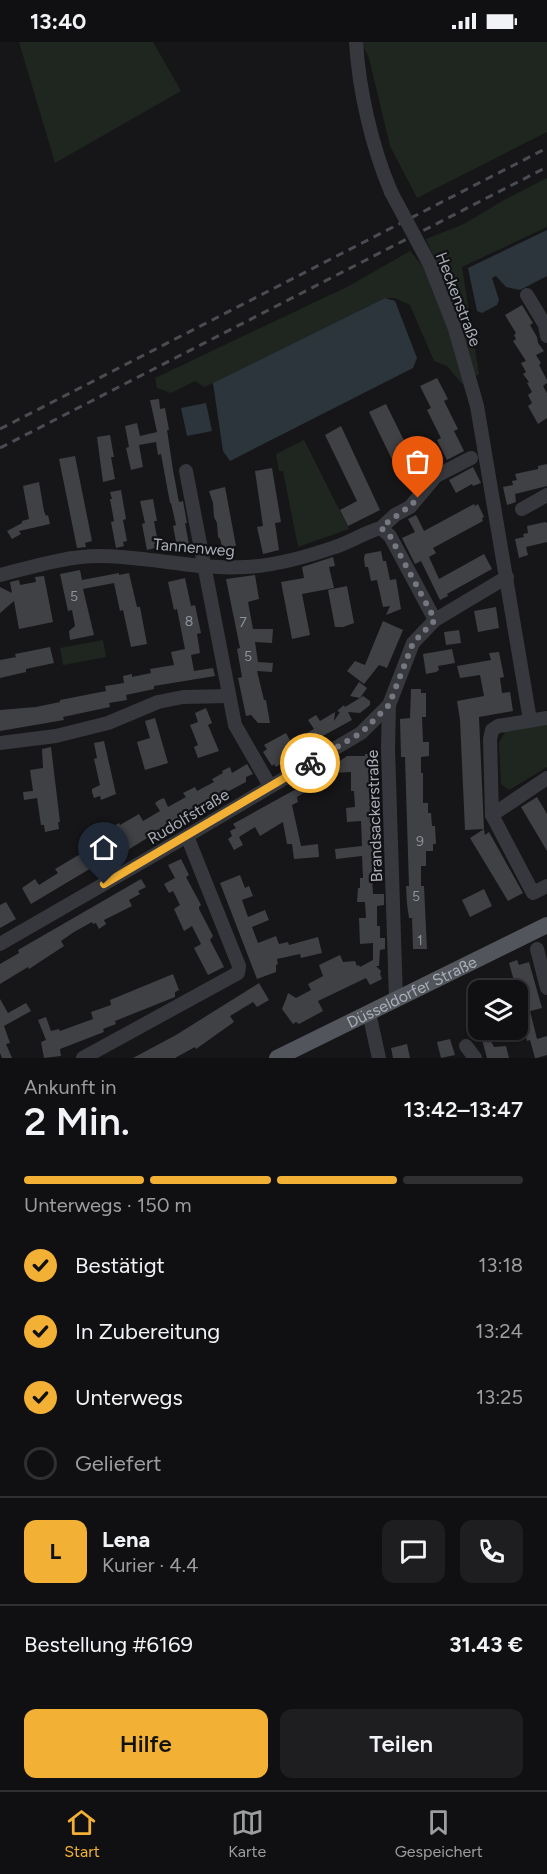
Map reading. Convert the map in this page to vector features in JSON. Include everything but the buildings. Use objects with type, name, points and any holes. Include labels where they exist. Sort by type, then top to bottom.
[{"type":"main road","name":"Düsseldorfer Straße","points":[[277,1058],[547,925]]},
{"type":"street","name":"Heckenstraße","points":[[356,42],[371,132],[379,163],[391,192],[430,265],[455,329],[477,406],[530,720]]},
{"type":"street","points":[[527,295],[544,325],[547,336]]},
{"type":"street","name":"Tannenweg","points":[[0,575],[61,560],[90,556],[140,558],[204,568],[270,564],[335,547],[381,528],[395,515],[410,507],[436,476],[471,458]]},
{"type":"street","points":[[186,471],[235,725],[270,786]]},
{"type":"street","points":[[522,509],[547,495]]},
{"type":"street","points":[[381,528],[390,536],[435,620]]},
{"type":"street","name":"Brandsackerstraße","points":[[396,1000],[388,748],[389,705],[413,643],[435,620],[507,577]]},
{"type":"street","points":[[0,743],[56,736],[108,723],[158,702],[183,697],[229,696]]},
{"type":"street","name":"Rudolfstraße","points":[[0,944],[361,733],[389,705]]},
{"type":"street","points":[[547,718],[498,726],[492,730],[490,739],[492,815],[532,893],[547,886]]},
{"type":"street","points":[[361,733],[372,733],[378,736],[384,740],[388,748]]},
{"type":"street","points":[[492,815],[547,778]]},
{"type":"street","points":[[82,1058],[238,973],[239,966],[187,836]]},
{"type":"street","points":[[537,949],[547,988]]},
{"type":"street","points":[[369,1013],[379,1058]]},
{"type":"street","points":[[466,1046],[475,1058]]},
{"type":"shaded area","points":[[19,42],[153,42],[181,91],[55,163]]},
{"type":"shaded area","points":[[361,42],[547,42],[547,132],[417,198],[390,146],[369,58]]},
{"type":"shaded area","points":[[547,178],[547,227],[462,267],[479,374],[462,384],[447,366],[434,361],[410,305],[395,298],[385,298],[204,387],[195,381],[171,393],[157,388],[155,378],[349,286],[410,251],[424,268],[435,260],[426,239],[464,224]]},
{"type":"shaded area","points":[[547,230],[547,276],[520,290],[506,287],[496,276],[492,278],[499,300],[497,305],[482,313],[477,311],[468,268]]},
{"type":"shaded area","points":[[385,298],[395,301],[417,358],[413,368],[230,461],[223,451],[213,383]]},
{"type":"shaded area","points":[[206,403],[212,431],[187,436],[181,408]]},
{"type":"shaded area","points":[[304,440],[349,529],[298,547],[283,471],[279,471],[276,454]]},
{"type":"shaded area","points":[[103,640],[106,657],[63,665],[60,648]]},
{"type":"shaded area","points":[[547,724],[547,767],[509,790],[501,784],[499,743],[506,730]]},
{"type":"railway","points":[[0,429],[547,148]]},
{"type":"railway","points":[[0,448],[547,167]]},
{"type":"way so far","points":[[310,763],[361,733],[389,705],[413,643],[435,620],[390,536],[381,528],[395,515],[410,507],[418,498]]},
{"type":"route","points":[[104,884],[310,763]]}]
